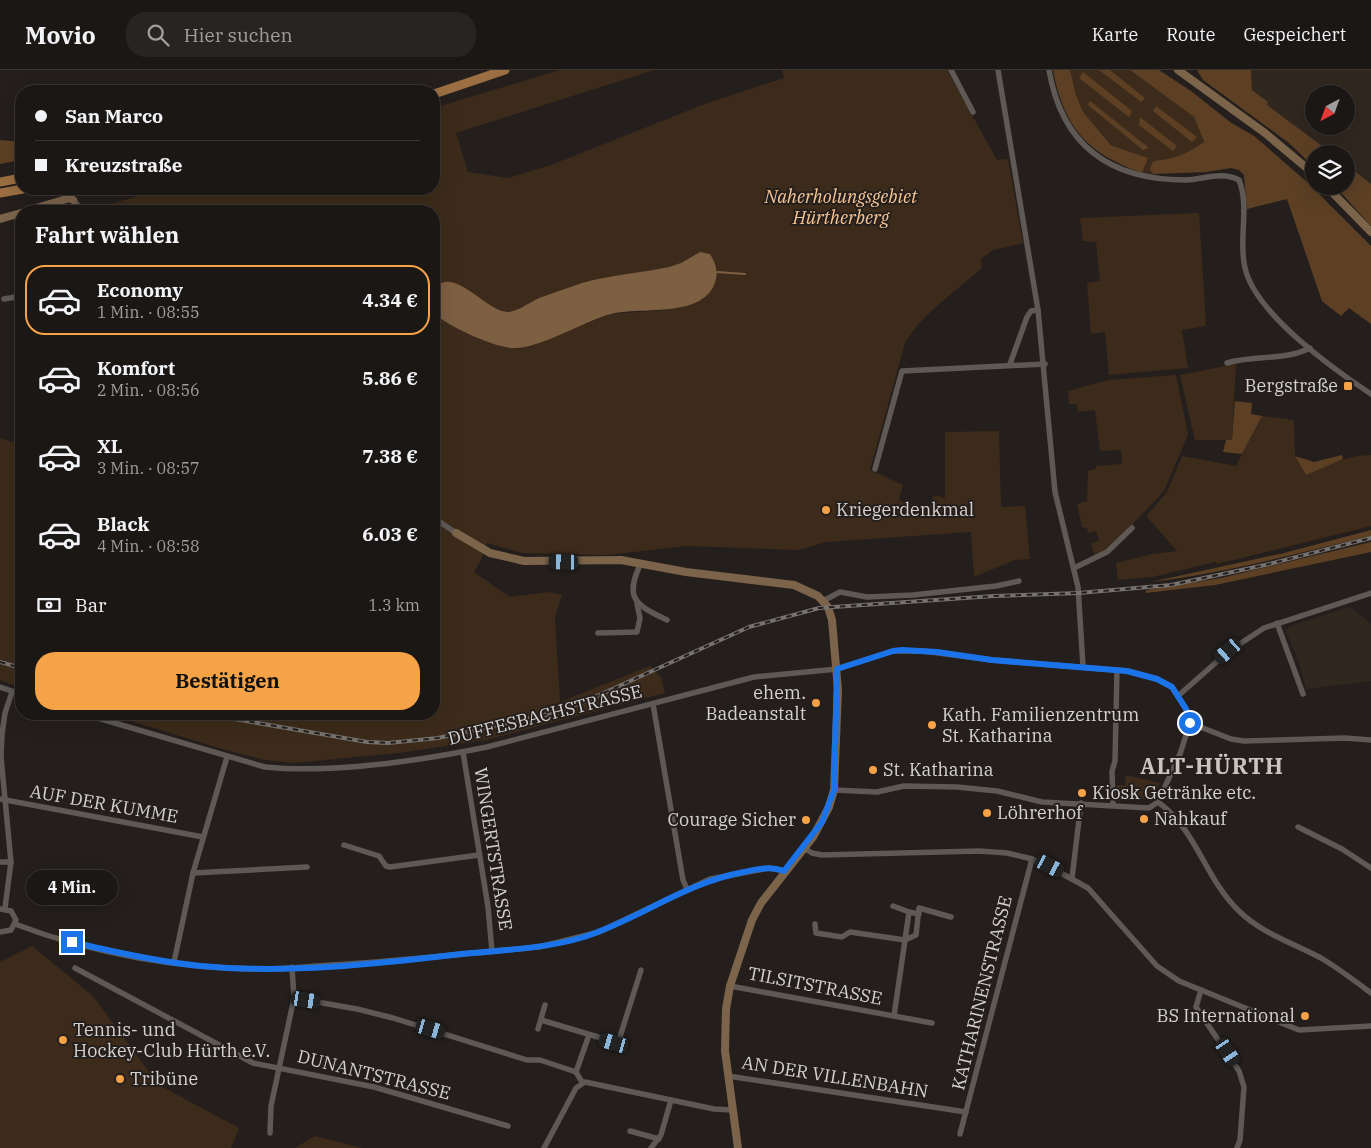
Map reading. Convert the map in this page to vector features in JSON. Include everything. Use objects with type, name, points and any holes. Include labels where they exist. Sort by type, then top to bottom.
[{"type":"main road","points":[[440,92],[506,70]]},
{"type":"main road","points":[[0,182],[15,179]]},
{"type":"main road","points":[[0,193],[15,190]]},
{"type":"street","points":[[951,70],[973,112]]},
{"type":"street","points":[[998,70],[1038,310],[1044,364],[1046,413],[1055,492],[1079,596],[1084,666]]},
{"type":"street","points":[[1049,70],[1053,94],[1067,125],[1092,153],[1111,165],[1147,177],[1192,180],[1223,175],[1239,180],[1242,194],[1243,253],[1249,280],[1273,313],[1310,348],[1371,394]]},
{"type":"street","points":[[1178,70],[1265,133],[1305,166]]},
{"type":"street","points":[[1335,195],[1371,232]]},
{"type":"street","points":[[46,205],[63,200],[73,200],[77,205]]},
{"type":"street","points":[[0,219],[15,215]]},
{"type":"street","points":[[4,299],[15,297]]},
{"type":"street","points":[[1010,364],[1027,317],[1032,311],[1038,310]]},
{"type":"street","points":[[1227,363],[1258,357],[1291,355],[1310,348]]},
{"type":"street","points":[[875,470],[902,371],[974,369],[1010,364],[1044,364]]},
{"type":"street","points":[[440,522],[490,552],[524,561],[621,560],[641,562],[686,572],[794,585],[811,591],[823,601],[832,620],[837,669],[834,790],[822,822],[804,848],[784,871],[752,920],[730,986],[725,1027],[728,1076],[738,1148]]},
{"type":"street","points":[[1074,568],[1107,552],[1132,528]]},
{"type":"street","points":[[598,633],[637,632],[640,618],[634,599],[634,581],[641,562]]},
{"type":"street","points":[[823,601],[840,592],[867,597],[914,595],[996,586],[1019,581]]},
{"type":"street","points":[[834,790],[878,792],[904,786],[956,787],[997,791],[1042,802],[1113,804],[1149,808],[1158,802],[1180,754],[1190,723],[1179,695],[1228,651],[1264,628],[1371,593]]},
{"type":"street","points":[[637,604],[666,620]]},
{"type":"street","points":[[1277,623],[1293,662],[1302,694]]},
{"type":"street","name":"DUFFESBACHSTRASSE","points":[[104,720],[265,767],[324,769],[463,752],[754,678],[837,669],[893,651],[902,650],[1034,664],[1084,666],[1117,670],[1157,679],[1172,687],[1179,695]]},
{"type":"street","points":[[1113,804],[1112,771],[1115,761],[1117,670]]},
{"type":"street","points":[[0,687],[15,693]]},
{"type":"street","points":[[0,932],[9,932],[15,924],[13,914],[2,909],[11,862],[7,801],[1,758],[2,734],[5,713],[12,692]]},
{"type":"street","points":[[653,704],[683,880],[687,889]]},
{"type":"street","points":[[1190,723],[1231,739],[1244,741],[1345,738],[1371,740]]},
{"type":"street","name":"WINGERTSTRASSE","points":[[463,752],[492,951]]},
{"type":"street","points":[[174,962],[193,873],[227,757]]},
{"type":"street","name":"AUF DER KUMME","points":[[0,800],[203,837]]},
{"type":"street","points":[[1158,802],[1180,820],[1216,883],[1226,898],[1244,916],[1276,937],[1332,965],[1371,992]]},
{"type":"street","points":[[1072,878],[1082,803]]},
{"type":"street","points":[[1298,827],[1342,849],[1371,868]]},
{"type":"street","points":[[344,845],[379,856],[386,866],[390,867],[479,855]]},
{"type":"street","points":[[804,848],[812,853],[822,855],[979,851],[1007,853],[1032,859],[1072,878],[1095,894],[1157,966],[1179,981],[1300,1030],[1371,1026]]},
{"type":"street","name":"KATHARINENSTRASSE","points":[[960,1134],[1032,859]]},
{"type":"street","points":[[0,862],[11,862]]},
{"type":"street","points":[[193,873],[307,867]]},
{"type":"street","points":[[15,924],[49,936],[114,952],[174,962],[231,968],[292,968],[540,947],[582,938],[612,926],[687,889],[724,876],[769,868],[784,871]]},
{"type":"street","points":[[893,906],[919,914],[919,908],[952,917]]},
{"type":"street","name":"TILSITSTRASSE","points":[[894,1016],[909,912]]},
{"type":"street","name":"TILSITSTRASSE","points":[[905,940],[916,935],[919,914]]},
{"type":"street","points":[[815,924],[816,933],[842,937],[850,932],[905,940]]},
{"type":"street","name":"DUNANTSTRASSE","points":[[75,968],[242,1058],[374,1087],[508,1126]]},
{"type":"street","points":[[270,1133],[271,1106],[294,998],[292,968]]},
{"type":"street","points":[[541,1020],[618,1043],[642,970]]},
{"type":"street","name":"TILSITSTRASSE","points":[[730,986],[932,1023]]},
{"type":"street","points":[[1201,990],[1196,1007],[1235,1062],[1244,1087],[1240,1140],[1237,1148]]},
{"type":"street","points":[[294,998],[357,1009],[393,1018],[576,1072],[582,1082]]},
{"type":"street","points":[[538,1029],[545,1005]]},
{"type":"street","points":[[576,1072],[589,1035]]},
{"type":"street","name":"AN DER VILLENBAHN","points":[[728,1076],[966,1112]]},
{"type":"street","points":[[545,1148],[576,1088],[582,1082],[589,1081],[714,1109],[732,1110]]},
{"type":"street","points":[[652,1148],[658,1139],[671,1100]]},
{"type":"street","points":[[630,1131],[658,1139]]},
{"type":"shaded area","points":[[1053,70],[1070,70],[1076,95],[1083,112],[1111,145],[1148,158],[1142,173],[1106,157],[1081,136],[1071,123],[1064,108]]},
{"type":"shaded area","points":[[1099,70],[1110,70],[1145,98],[1141,102]]},
{"type":"shaded area","points":[[1130,70],[1159,70],[1191,91],[1230,122],[1254,136],[1305,180],[1305,195],[1320,195],[1371,246],[1371,324],[1349,308],[1341,316],[1322,301],[1287,199],[1247,209],[1244,175],[1239,170],[1231,168],[1206,172],[1153,174],[1150,169],[1153,161],[1180,155],[1204,142],[1194,117]]},
{"type":"shaded area","points":[[1197,70],[1251,70],[1252,90],[1268,102],[1267,105],[1321,145],[1305,145],[1305,158],[1289,143],[1203,80]]},
{"type":"shaded area","points":[[1251,70],[1371,70],[1371,184],[1355,171],[1355,145],[1321,145],[1307,135],[1355,135],[1355,85],[1305,85],[1305,133],[1267,105],[1268,102],[1252,90]]},
{"type":"shaded area","points":[[1083,72],[1132,111],[1129,117],[1079,78]]},
{"type":"shaded area","points":[[1090,101],[1149,148],[1143,150],[1088,105]]},
{"type":"shaded area","points":[[1156,106],[1197,137],[1192,142],[1153,111]]},
{"type":"shaded area","points":[[1140,117],[1177,146],[1173,151],[1139,125]]},
{"type":"shaded area","points":[[0,140],[15,141],[15,161],[0,164]]},
{"type":"shaded area","points":[[1355,171],[1371,184],[1371,226],[1343,195],[1355,195]]},
{"type":"shaded area","points":[[700,252],[710,254],[715,263],[716,279],[710,292],[699,301],[669,309],[620,312],[607,315],[547,340],[524,347],[514,348],[495,344],[472,335],[440,318],[440,284],[442,283],[450,282],[460,285],[490,305],[508,312],[539,298],[582,283],[669,267],[681,263]]},
{"type":"shaded area","points":[[1235,401],[1252,403],[1251,414],[1262,416],[1242,454],[1223,452],[1226,440],[1232,440]]},
{"type":"shaded area","points":[[1342,455],[1343,459],[1306,475],[1295,456],[1314,462]]},
{"type":"shaded area","points":[[1371,530],[1371,536],[1289,556],[1234,568],[1151,582],[1284,553]]},
{"type":"shaded area","points":[[1371,542],[1371,552],[1215,585],[1146,593],[1146,590],[1221,578]]},
{"type":"shaded area","points":[[1350,607],[1371,624],[1371,681],[1306,689],[1300,665],[1286,631],[1290,626]]},
{"type":"green space","name":"Naherholungsgebiet Hürtherberg","points":[[560,70],[654,70],[456,133],[468,172],[508,178],[551,165],[702,105],[784,78],[782,70],[947,70],[997,160],[1008,159],[1023,243],[993,250],[981,259],[982,268],[931,312],[905,343],[870,470],[903,485],[899,500],[928,511],[934,495],[945,498],[945,432],[999,431],[1001,507],[1025,506],[1030,559],[1015,560],[974,577],[971,532],[826,542],[799,550],[687,546],[608,555],[522,553],[487,543],[474,572],[510,597],[548,592],[562,595],[555,617],[560,702],[650,666],[661,677],[665,693],[486,740],[399,753],[293,763],[265,760],[229,751],[128,720],[440,720],[440,319],[532,345],[610,314],[666,310],[703,299],[700,252],[681,263],[669,267],[537,299],[515,311],[504,312],[487,304],[478,297],[440,287],[440,205],[107,205],[142,195],[440,195],[440,106]]},
{"type":"green space","points":[[1070,70],[1099,70],[1141,102],[1145,98],[1110,70],[1130,70],[1194,117],[1204,143],[1180,155],[1153,161],[1150,169],[1153,174],[1142,173],[1148,158],[1112,145],[1083,112],[1076,95]]},
{"type":"green space","points":[[1199,213],[1206,326],[1182,330],[1188,368],[1109,375],[1105,332],[1091,334],[1087,283],[1100,281],[1096,242],[1083,241],[1080,218]]},
{"type":"green space","points":[[1236,364],[1232,440],[1195,440],[1180,375]]},
{"type":"green space","points":[[1176,375],[1188,435],[1164,491],[1112,546],[1095,556],[1091,544],[1099,540],[1096,531],[1088,533],[1087,528],[1082,527],[1077,504],[1087,501],[1088,471],[1095,469],[1096,466],[1122,464],[1121,450],[1100,451],[1095,410],[1078,412],[1077,404],[1069,404],[1068,391],[1109,380]]},
{"type":"green space","points":[[1262,416],[1294,420],[1295,456],[1306,475],[1329,464],[1362,455],[1371,455],[1371,526],[1217,564],[1216,562],[1152,577],[1118,580],[1116,563],[1152,554],[1177,551],[1146,516],[1167,492],[1182,456],[1236,466]]},
{"type":"green space","points":[[0,438],[15,443],[15,686],[0,680]]},
{"type":"green space","points":[[1126,775],[1160,783],[1152,798],[1116,801],[1116,785],[1125,785]]},
{"type":"green space","name":"Tennis- und Hockey-Club Hürth e.V.","points":[[32,946],[93,996],[159,1085],[239,1128],[231,1148],[0,1148],[0,962]]},
{"type":"green space","points":[[315,1136],[362,1148],[295,1148]]},
{"type":"waterway","points":[[717,272],[745,274]]},
{"type":"railway","points":[[240,720],[367,742],[388,743],[438,738],[549,714],[586,701],[749,627],[819,608],[994,596],[1079,593],[1171,585],[1265,565],[1371,538]]},
{"type":"railway","points":[[0,662],[15,666]]},
{"type":"place","name":"Bergstraße","points":[[1348,386]]},
{"type":"place","name":"Kriegerdenkmal","points":[[826,510]]},
{"type":"place","name":"ehem. Badeanstalt","points":[[816,703]]},
{"type":"place","name":"Kath. Familienzentrum St. Katharina","points":[[932,725]]},
{"type":"place","name":"St. Katharina","points":[[873,770]]},
{"type":"place","name":"Kiosk Getränke etc.","points":[[1082,793]]},
{"type":"place","name":"Löhrerhof","points":[[987,813]]},
{"type":"place","name":"Nahkauf","points":[[1144,819]]},
{"type":"place","name":"Courage Sicher","points":[[806,820]]},
{"type":"place","name":"BS International","points":[[1305,1016]]},
{"type":"place","name":"Tennis- und Hockey-Club Hürth e.V.","points":[[63,1040]]},
{"type":"place","name":"Tribüne","points":[[120,1079]]},
{"type":"district","name":"ALT-HÜRTH","points":[[1212,766]]},
{"type":"route","points":[[72,942],[114,952],[201,966],[266,969],[368,963],[540,947],[600,932],[699,883],[724,876],[769,868],[784,871],[813,837],[829,807],[834,790],[838,690],[837,669],[893,651],[937,652],[992,660],[1127,671],[1157,679],[1172,687],[1179,695],[1186,709],[1190,723]]}]
